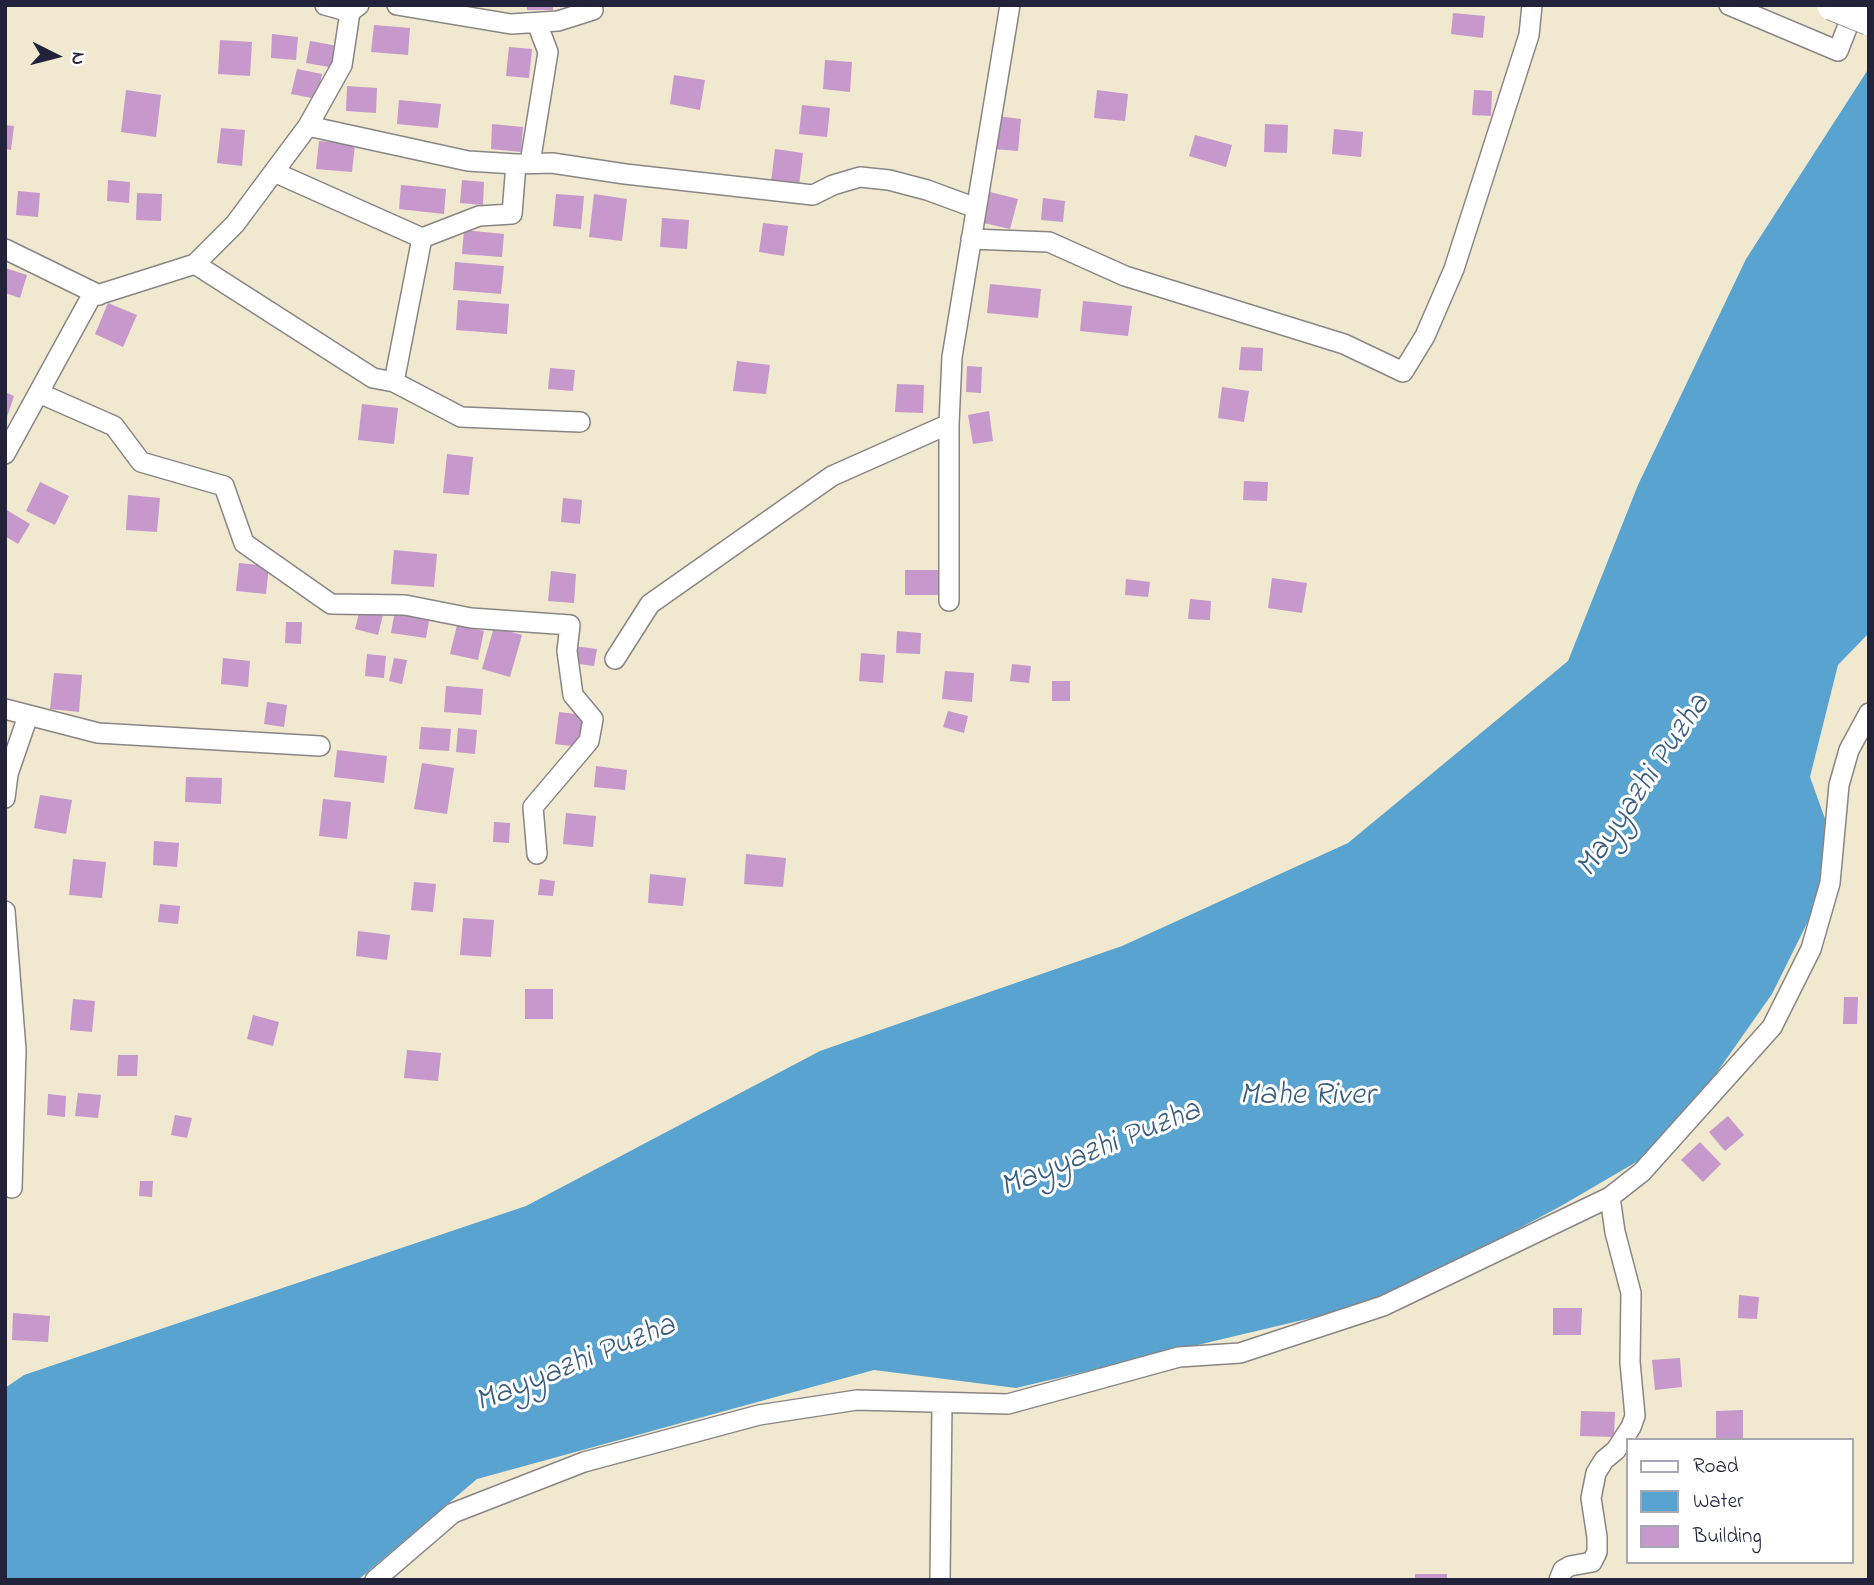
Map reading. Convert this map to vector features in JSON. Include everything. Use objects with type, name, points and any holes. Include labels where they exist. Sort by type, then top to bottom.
[{"type":"highway","points":[[1832,5],[1869,20]]},
{"type":"street","points":[[5,454],[92,297],[195,264],[235,224],[308,126],[342,65],[355,9],[326,5]]},
{"type":"street","points":[[397,5],[456,10],[511,24],[558,21],[593,10]]},
{"type":"street","points":[[949,601],[951,357],[1010,5]]},
{"type":"street","points":[[971,239],[1049,242],[1125,276],[1344,344],[1404,372],[1425,336],[1454,269],[1529,35],[1532,5]]},
{"type":"street","points":[[1729,5],[1838,51],[1856,5]]},
{"type":"street","points":[[274,172],[422,238],[479,216],[512,214],[548,52],[537,23]]},
{"type":"street","points":[[308,126],[468,161],[552,163],[813,195],[833,185],[860,177],[889,180],[927,190],[976,208]]},
{"type":"street","points":[[394,382],[422,238]]},
{"type":"street","points":[[5,249],[99,295]]},
{"type":"street","points":[[195,264],[373,378],[394,382],[461,417],[580,422]]},
{"type":"street","points":[[39,393],[114,426],[141,462],[224,486],[244,543],[331,604],[405,605],[471,618],[570,625],[567,651],[573,695],[593,719],[589,741],[533,807],[537,853]]},
{"type":"street","points":[[615,659],[650,604],[832,476],[949,424]]},
{"type":"street","points":[[5,709],[97,733],[320,746]]},
{"type":"street","points":[[374,1580],[453,1513],[584,1462],[759,1415],[857,1400],[1008,1404],[1179,1357],[1240,1353],[1383,1306],[1610,1197],[1642,1172],[1772,1027],[1811,949],[1829,883],[1839,785],[1849,750],[1869,713]]},
{"type":"street","points":[[5,798],[8,774],[28,716]]},
{"type":"street","points":[[5,911],[16,1050],[12,1188]]},
{"type":"street","points":[[1559,1580],[1563,1570],[1592,1562],[1597,1552],[1591,1498],[1596,1473],[1604,1460],[1616,1450],[1635,1416],[1630,1362],[1631,1293],[1615,1232],[1610,1197]]},
{"type":"street","points":[[940,1580],[942,1403]]},
{"type":"water","name":"Mahe River","points":[[1869,68],[1869,633],[1838,665],[1810,777],[1828,827],[1823,891],[1772,994],[1708,1085],[1638,1161],[1561,1206],[1383,1301],[1016,1388],[874,1370],[477,1479],[358,1580],[5,1580],[5,1388],[24,1375],[526,1206],[820,1051],[1122,946],[1348,843],[1568,661],[1638,485],[1746,259]]},
{"type":"building","points":[[527,5],[553,5],[553,10],[527,10]]},
{"type":"building","points":[[1453,13],[1485,16],[1483,38],[1451,34]]},
{"type":"building","points":[[374,25],[410,28],[408,55],[371,52]]},
{"type":"building","points":[[272,34],[298,37],[296,60],[271,58]]},
{"type":"building","points":[[220,40],[252,42],[250,76],[218,74]]},
{"type":"building","points":[[310,41],[338,46],[335,68],[306,63]]},
{"type":"building","points":[[509,47],[532,49],[529,78],[506,76]]},
{"type":"building","points":[[825,60],[852,62],[850,92],[823,89]]},
{"type":"building","points":[[297,69],[322,74],[317,99],[291,94]]},
{"type":"building","points":[[674,75],[705,80],[700,110],[670,104]]},
{"type":"building","points":[[347,86],[377,88],[376,113],[346,111]]},
{"type":"building","points":[[126,90],[161,95],[156,137],[121,132]]},
{"type":"building","points":[[1097,90],[1128,94],[1125,121],[1094,118]]},
{"type":"building","points":[[1474,90],[1492,91],[1491,116],[1472,115]]},
{"type":"building","points":[[399,100],[441,104],[438,128],[397,124]]},
{"type":"building","points":[[802,105],[830,108],[827,137],[799,134]]},
{"type":"building","points":[[997,116],[1021,119],[1018,151],[994,149]]},
{"type":"building","points":[[492,124],[523,127],[521,152],[491,149]]},
{"type":"building","points":[[1265,124],[1288,125],[1287,153],[1264,152]]},
{"type":"building","points":[[5,125],[14,126],[11,150],[5,149]]},
{"type":"building","points":[[221,128],[245,130],[242,166],[217,163]]},
{"type":"building","points":[[1334,129],[1363,132],[1361,157],[1332,154]]},
{"type":"building","points":[[1195,135],[1232,145],[1226,167],[1189,156]]},
{"type":"building","points":[[319,141],[355,144],[352,172],[316,169]]},
{"type":"building","points":[[775,149],[803,153],[799,186],[771,182]]},
{"type":"building","points":[[108,180],[130,182],[129,203],[107,201]]},
{"type":"building","points":[[462,180],[484,182],[483,205],[460,203]]},
{"type":"building","points":[[401,185],[446,189],[444,214],[399,209]]},
{"type":"building","points":[[18,191],[40,193],[38,217],[16,215]]},
{"type":"building","points":[[986,191],[1018,199],[1010,229],[979,222]]},
{"type":"building","points":[[137,193],[162,194],[161,221],[136,220]]},
{"type":"building","points":[[556,194],[584,196],[581,229],[553,226]]},
{"type":"building","points":[[594,194],[627,199],[622,241],[589,237]]},
{"type":"building","points":[[1043,198],[1065,201],[1063,222],[1041,220]]},
{"type":"building","points":[[662,218],[689,220],[687,249],[660,247]]},
{"type":"building","points":[[763,223],[788,226],[784,256],[759,252]]},
{"type":"building","points":[[464,230],[504,234],[502,257],[462,254]]},
{"type":"building","points":[[455,262],[504,266],[501,294],[453,290]]},
{"type":"building","points":[[5,268],[27,275],[20,298],[5,293]]},
{"type":"building","points":[[990,284],[1041,289],[1038,318],[987,313]]},
{"type":"building","points":[[458,300],[509,304],[507,334],[456,330]]},
{"type":"building","points":[[1083,301],[1132,306],[1128,336],[1080,331]]},
{"type":"building","points":[[108,303],[137,315],[123,347],[95,334]]},
{"type":"building","points":[[1241,347],[1263,348],[1262,371],[1239,370]]},
{"type":"building","points":[[737,361],[770,365],[766,394],[733,391]]},
{"type":"building","points":[[967,366],[982,367],[981,393],[966,392]]},
{"type":"building","points":[[550,368],[575,370],[573,391],[548,389]]},
{"type":"building","points":[[897,384],[924,385],[923,413],[895,412]]},
{"type":"building","points":[[1222,387],[1249,391],[1244,422],[1218,418]]},
{"type":"building","points":[[5,392],[14,396],[6,420],[5,420]]},
{"type":"building","points":[[362,404],[398,408],[394,444],[358,440]]},
{"type":"building","points":[[989,411],[993,441],[973,444],[968,415]]},
{"type":"building","points":[[447,454],[473,457],[469,495],[443,493]]},
{"type":"building","points":[[1244,481],[1268,482],[1267,501],[1243,500]]},
{"type":"building","points":[[40,482],[69,496],[55,525],[26,511]]},
{"type":"building","points":[[128,495],[160,498],[157,532],[126,530]]},
{"type":"building","points":[[563,498],[582,500],[580,524],[561,522]]},
{"type":"building","points":[[5,509],[30,524],[18,544],[5,536]]},
{"type":"building","points":[[394,550],[437,554],[434,587],[391,584]]},
{"type":"building","points":[[239,563],[269,566],[266,594],[236,591]]},
{"type":"building","points":[[905,570],[940,570],[939,595],[905,595]]},
{"type":"building","points":[[551,571],[576,574],[574,603],[548,601]]},
{"type":"building","points":[[1272,578],[1307,583],[1302,613],[1268,608]]},
{"type":"building","points":[[1126,579],[1150,582],[1148,597],[1125,595]]},
{"type":"building","points":[[1190,599],[1211,601],[1210,620],[1188,619]]},
{"type":"building","points":[[361,606],[384,611],[378,635],[355,629]]},
{"type":"building","points":[[395,610],[430,616],[426,638],[391,633]]},
{"type":"building","points":[[286,622],[302,622],[301,644],[285,643]]},
{"type":"building","points":[[457,625],[484,631],[478,660],[450,654]]},
{"type":"building","points":[[494,627],[522,635],[510,677],[482,669]]},
{"type":"building","points":[[897,631],[921,633],[920,654],[896,653]]},
{"type":"building","points":[[574,646],[597,649],[594,666],[572,663]]},
{"type":"building","points":[[861,653],[885,655],[883,683],[859,681]]},
{"type":"building","points":[[367,654],[386,656],[384,678],[365,676]]},
{"type":"building","points":[[223,658],[250,661],[248,687],[221,684]]},
{"type":"building","points":[[394,658],[407,660],[402,684],[389,681]]},
{"type":"building","points":[[1012,664],[1031,666],[1029,683],[1010,681]]},
{"type":"building","points":[[945,671],[974,673],[972,702],[942,699]]},
{"type":"building","points":[[54,673],[82,675],[79,712],[50,709]]},
{"type":"building","points":[[1052,681],[1070,681],[1070,701],[1052,701]]},
{"type":"building","points":[[446,686],[483,689],[481,715],[444,712]]},
{"type":"building","points":[[267,702],[287,705],[284,727],[264,724]]},
{"type":"building","points":[[948,711],[968,716],[964,733],[943,727]]},
{"type":"building","points":[[559,712],[583,715],[579,747],[555,744]]},
{"type":"building","points":[[421,727],[451,729],[449,751],[419,749]]},
{"type":"building","points":[[458,728],[477,730],[475,754],[456,752]]},
{"type":"building","points":[[337,750],[387,756],[384,783],[334,777]]},
{"type":"building","points":[[422,763],[454,768],[447,814],[414,809]]},
{"type":"building","points":[[596,766],[627,770],[625,790],[594,787]]},
{"type":"building","points":[[186,777],[222,778],[221,804],[185,802]]},
{"type":"building","points":[[40,795],[72,800],[66,834],[34,828]]},
{"type":"building","points":[[323,799],[351,802],[347,839],[319,836]]},
{"type":"building","points":[[566,813],[596,816],[593,847],[563,844]]},
{"type":"building","points":[[494,822],[510,823],[509,843],[493,842]]},
{"type":"building","points":[[154,841],[179,843],[177,867],[153,865]]},
{"type":"building","points":[[746,854],[786,858],[783,887],[744,884]]},
{"type":"building","points":[[73,859],[106,862],[102,898],[69,895]]},
{"type":"building","points":[[650,874],[686,878],[683,906],[648,903]]},
{"type":"building","points":[[540,879],[555,881],[553,896],[538,895]]},
{"type":"building","points":[[414,882],[436,884],[433,912],[411,910]]},
{"type":"building","points":[[160,904],[180,906],[178,924],[158,922]]},
{"type":"building","points":[[463,918],[494,920],[491,957],[460,955]]},
{"type":"building","points":[[358,931],[390,935],[387,960],[356,956]]},
{"type":"building","points":[[525,989],[553,989],[553,1019],[525,1019]]},
{"type":"building","points":[[1844,997],[1858,997],[1857,1024],[1843,1024]]},
{"type":"building","points":[[73,999],[95,1001],[92,1032],[70,1030]]},
{"type":"building","points":[[253,1015],[279,1022],[273,1046],[247,1039]]},
{"type":"building","points":[[407,1050],[441,1053],[438,1081],[404,1078]]},
{"type":"building","points":[[118,1055],[138,1055],[137,1076],[117,1076]]},
{"type":"building","points":[[78,1093],[101,1095],[98,1118],[75,1116]]},
{"type":"building","points":[[48,1094],[66,1096],[65,1117],[47,1115]]},
{"type":"building","points":[[175,1115],[192,1118],[187,1138],[171,1135]]},
{"type":"building","points":[[1728,1116],[1744,1135],[1725,1151],[1709,1132]]},
{"type":"building","points":[[1700,1142],[1721,1164],[1703,1182],[1681,1160]]},
{"type":"building","points":[[140,1181],[153,1181],[152,1197],[139,1196]]},
{"type":"building","points":[[1739,1295],[1759,1297],[1757,1319],[1738,1318]]},
{"type":"building","points":[[1553,1308],[1582,1308],[1581,1335],[1553,1335]]},
{"type":"building","points":[[13,1313],[50,1316],[48,1342],[12,1340]]},
{"type":"building","points":[[1680,1358],[1682,1387],[1655,1390],[1652,1360]]},
{"type":"building","points":[[1743,1410],[1743,1438],[1716,1438],[1716,1411]]},
{"type":"building","points":[[1581,1411],[1615,1412],[1614,1437],[1580,1436]]},
{"type":"building","points":[[1415,1574],[1447,1574],[1447,1580],[1415,1580]]},
{"type":"water label","name":"Mayyazhi Puzha","points":[[1645,787]]},
{"type":"water label","name":"Mayyazhi Puzha","points":[[1101,1151]]},
{"type":"water label","name":"Mayyazhi Puzha","points":[[576,1366]]}]
